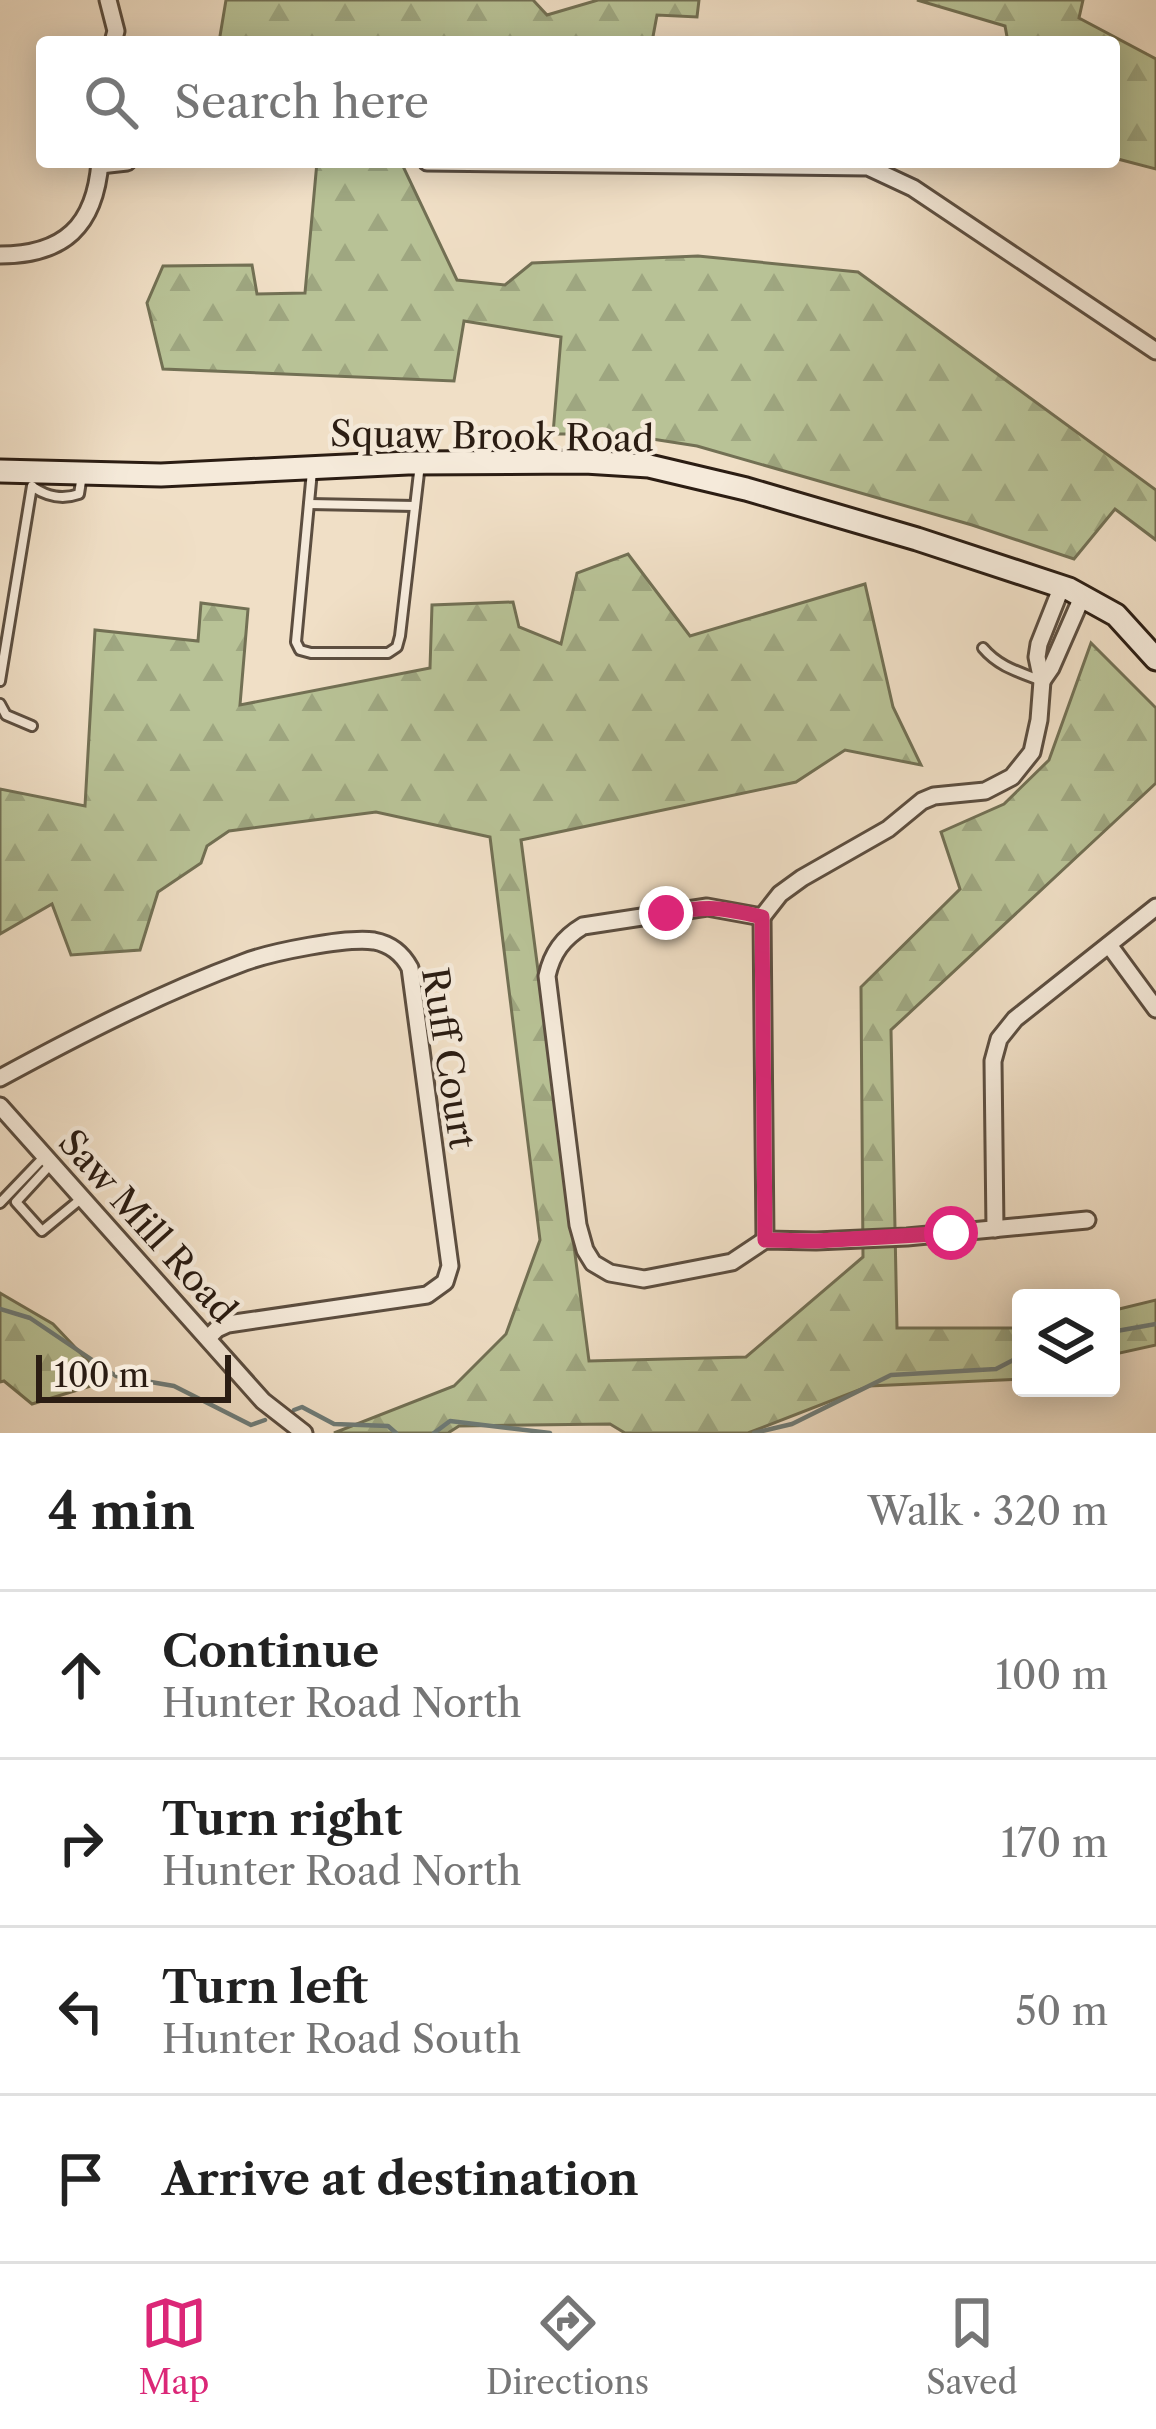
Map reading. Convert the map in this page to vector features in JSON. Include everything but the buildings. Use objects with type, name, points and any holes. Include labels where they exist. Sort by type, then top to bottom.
[{"type":"street","points":[[108,0],[115,36]]},
{"type":"street","points":[[0,255],[32,254],[70,234],[95,199],[99,168]]},
{"type":"street","points":[[870,168],[913,188],[1156,351]]},
{"type":"street","name":"Squaw Brook Road","points":[[0,471],[33,479],[82,473],[161,475],[421,463],[649,466],[916,539],[1072,591],[1130,628],[1156,659]]},
{"type":"street","points":[[765,1240],[762,917],[780,894],[802,878],[887,830],[922,801],[985,791],[1012,777],[1032,752],[1039,720],[1039,644],[1072,591]]},
{"type":"street","points":[[762,917],[707,907],[583,926],[550,959],[547,976],[578,1225],[593,1263],[610,1273],[644,1280],[732,1262],[765,1240],[907,1237],[1088,1220]]},
{"type":"street","points":[[995,1229],[995,1050],[1005,1030],[1156,907]]},
{"type":"street","name":"Ruff Court","points":[[0,1078],[108,1022],[248,961],[364,941],[387,945],[405,959],[410,968],[448,1276],[438,1290],[427,1295],[228,1324],[208,1338]]},
{"type":"street","points":[[1109,945],[1156,1009]]},
{"type":"street","name":"Saw Mill Road","points":[[0,1106],[263,1401],[304,1433]]},
{"type":"lane","points":[[313,466],[296,642],[300,650],[311,653],[388,653],[397,647],[421,463]]},
{"type":"lane","points":[[0,681],[33,479]]},
{"type":"lane","points":[[309,504],[415,506]]},
{"type":"lane","points":[[983,647],[1004,667],[1042,681]]},
{"type":"lane","points":[[0,704],[6,715],[32,725]]},
{"type":"lane","points":[[48,1160],[16,1202],[29,1217],[42,1231],[82,1198]]},
{"type":"lane","points":[[0,1203],[48,1160]]},
{"type":"green space","points":[[226,0],[533,0],[547,15],[598,0],[699,0],[697,17],[657,15],[653,36],[220,36]]},
{"type":"green space","points":[[917,0],[1083,0],[1079,18],[1113,36],[1007,36],[1005,26]]},
{"type":"green space","points":[[1120,40],[1156,59],[1156,169],[1120,160]]},
{"type":"green space","points":[[316,168],[404,168],[457,280],[505,285],[532,263],[698,256],[858,272],[1156,490],[1156,540],[1115,509],[1074,559],[697,446],[620,434],[553,434],[561,337],[464,321],[454,381],[163,369],[147,303],[163,266],[252,265],[257,294],[305,293]]},
{"type":"green space","points":[[628,554],[690,636],[865,584],[893,707],[921,765],[845,750],[796,782],[521,840],[589,1361],[746,1357],[863,1257],[861,987],[960,889],[941,832],[1004,804],[1049,760],[1091,643],[1156,708],[1156,783],[891,1030],[897,1328],[1012,1328],[1012,1379],[869,1386],[748,1433],[625,1433],[610,1424],[459,1426],[448,1433],[334,1433],[454,1386],[506,1334],[540,1240],[490,837],[376,812],[229,831],[207,846],[201,863],[158,892],[140,950],[71,955],[52,904],[0,934],[0,789],[85,806],[95,630],[198,641],[201,603],[248,609],[240,705],[430,668],[432,605],[513,602],[519,627],[561,644],[577,573]]},
{"type":"green space","points":[[0,1293],[53,1324],[107,1381],[32,1404],[0,1382]]},
{"type":"green space","points":[[1156,1300],[1156,1345],[1120,1353],[1120,1309]]},
{"type":"waterway","points":[[0,1309],[30,1318],[116,1376],[174,1386],[251,1425],[265,1420]]},
{"type":"waterway","points":[[1120,1330],[1156,1324]]},
{"type":"waterway","points":[[754,1433],[792,1424],[891,1375],[996,1369],[1012,1361]]},
{"type":"waterway","points":[[294,1410],[302,1407],[334,1424],[388,1426],[396,1433]]},
{"type":"waterway","points":[[434,1433],[450,1421],[550,1433]]},
{"type":"route","points":[[666,913],[707,907],[762,917],[765,1240],[951,1233]]}]
